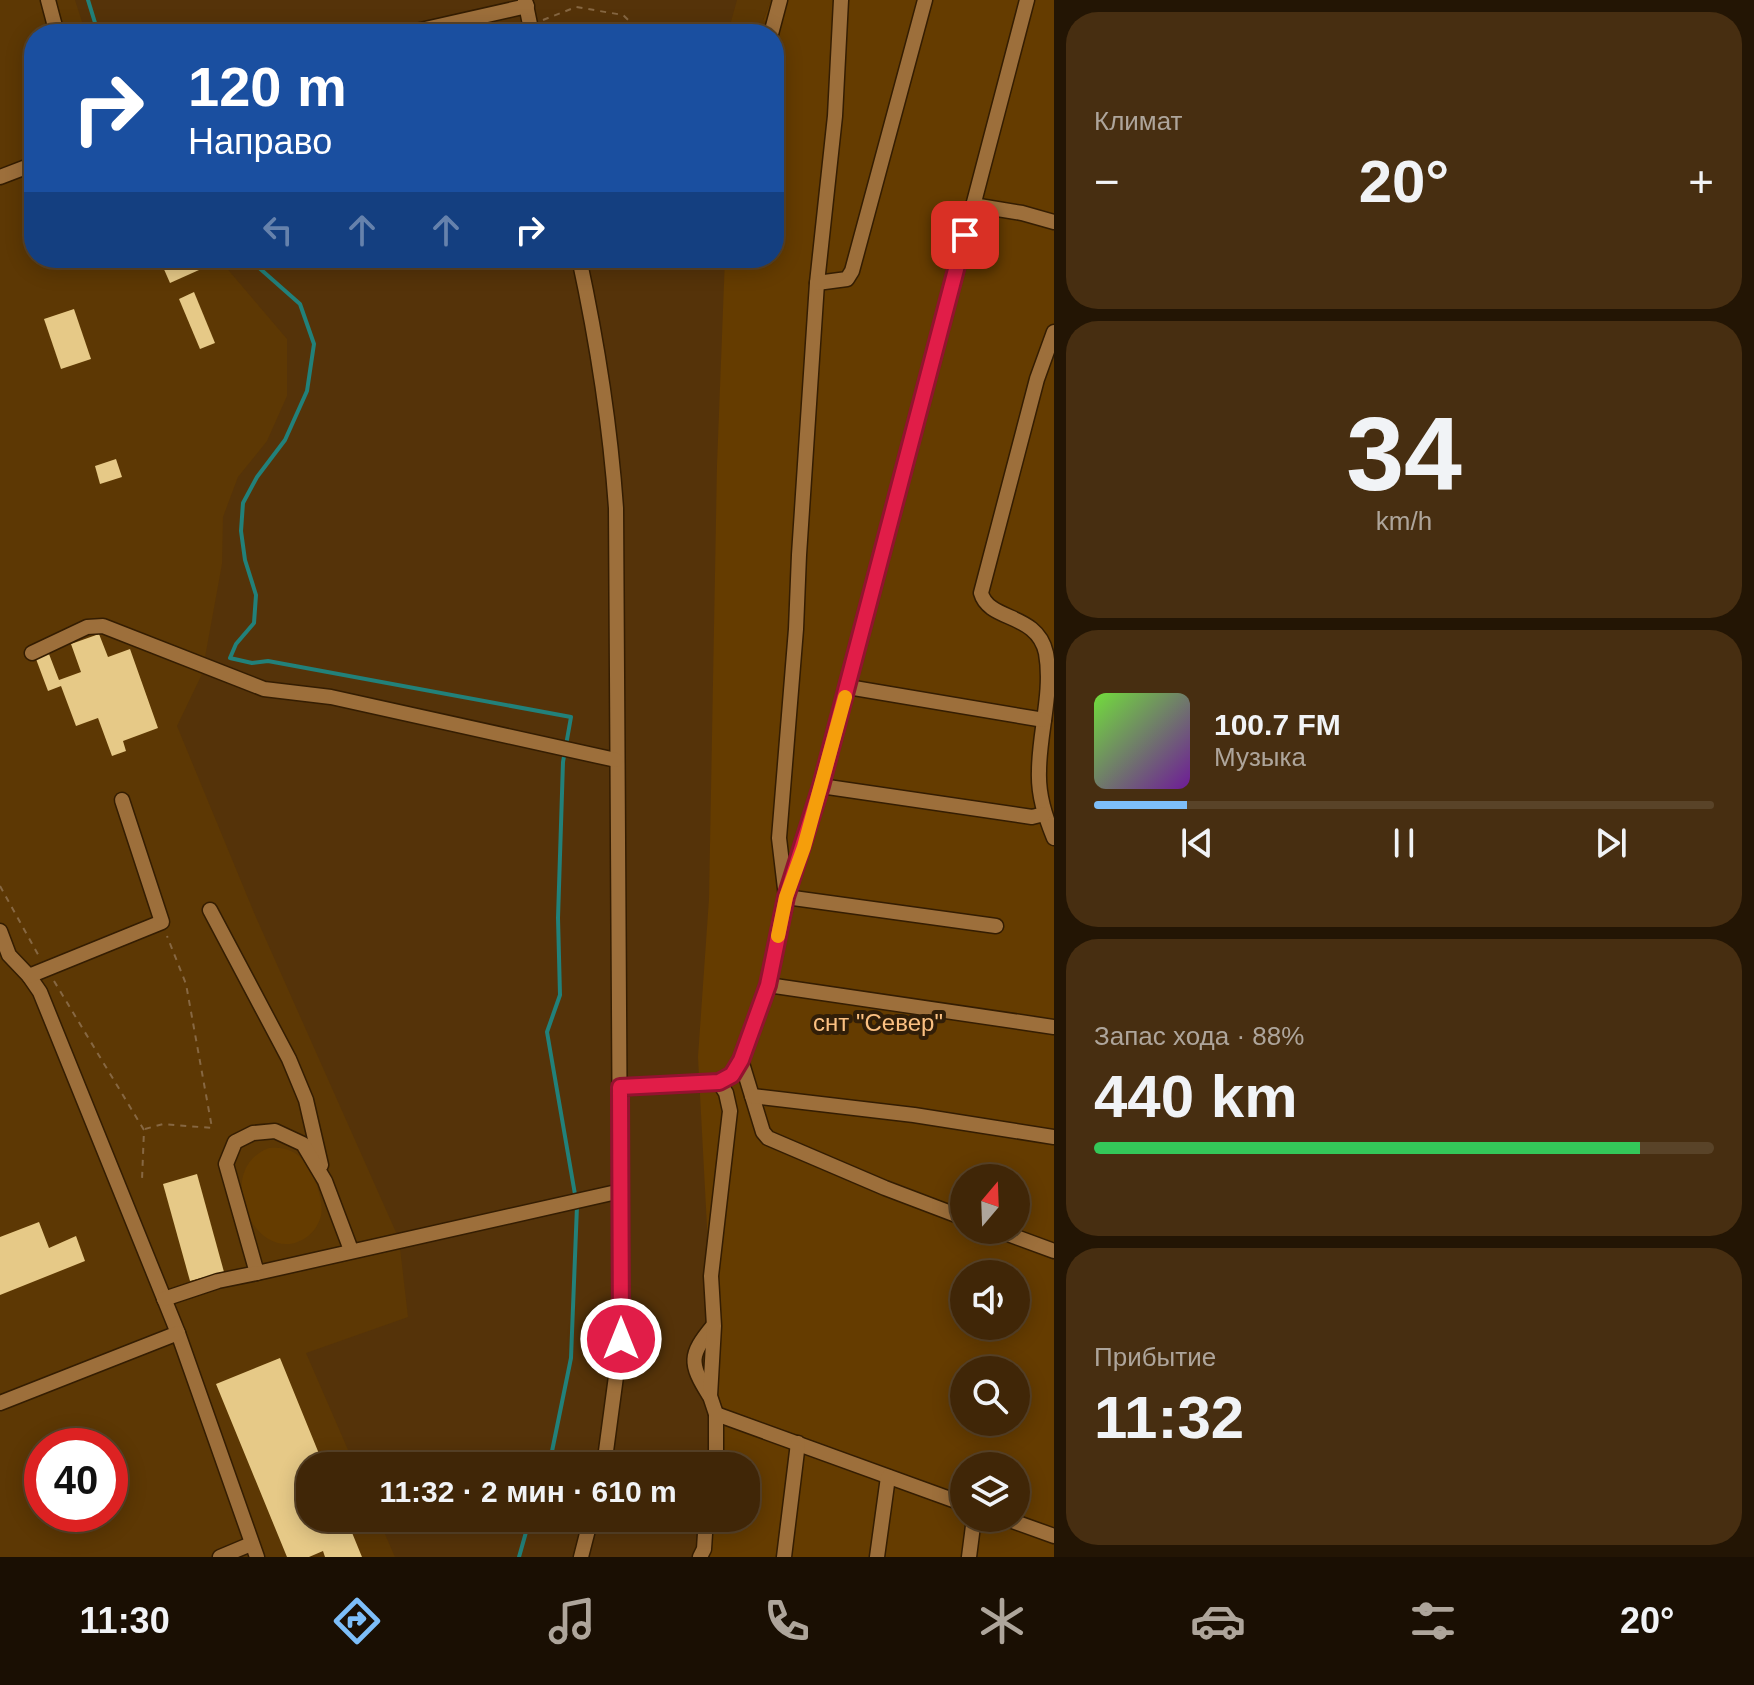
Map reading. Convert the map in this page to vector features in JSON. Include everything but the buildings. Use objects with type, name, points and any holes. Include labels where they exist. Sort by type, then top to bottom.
[{"type":"street","points":[[48,0],[54,24]]},
{"type":"street","points":[[774,24],[780,0]]},
{"type":"street","points":[[786,897],[779,838],[796,629],[817,283],[835,116],[841,0]]},
{"type":"street","points":[[817,283],[847,279],[852,271],[925,0]]},
{"type":"street","points":[[620,1087],[719,1082],[732,1075],[741,1060],[768,985],[786,897],[848,687],[1027,0]]},
{"type":"street","points":[[443,24],[526,3],[530,24]]},
{"type":"street","points":[[0,177],[24,168]]},
{"type":"street","points":[[973,205],[1054,222]]},
{"type":"street","points":[[581,268],[598,347],[611,436],[616,508],[621,1339],[606,1452]]},
{"type":"street","points":[[1054,332],[1037,379],[981,593],[991,609],[1024,622],[1045,650],[1047,696],[1039,772],[1044,814],[1054,838]]},
{"type":"street","points":[[32,653],[87,627],[103,626],[264,689],[331,697],[616,760]]},
{"type":"street","points":[[848,687],[1044,720]]},
{"type":"street","points":[[821,786],[1032,817],[1044,814]]},
{"type":"street","points":[[29,976],[162,922],[122,800]]},
{"type":"street","points":[[786,897],[996,926]]},
{"type":"street","points":[[210,910],[289,1059],[306,1100],[325,1181],[351,1250]]},
{"type":"street","points":[[0,931],[5,957],[29,976],[40,992],[178,1333],[254,1551],[220,1557]]},
{"type":"street","points":[[768,985],[1054,1027]]},
{"type":"street","points":[[741,1060],[763,1132],[768,1138],[950,1213]]},
{"type":"street","points":[[716,1452],[716,1414],[710,1396],[714,1326],[711,1276],[730,1111],[726,1093],[719,1082]]},
{"type":"street","points":[[752,1096],[898,1113],[1054,1137]]},
{"type":"street","points":[[257,1273],[226,1164],[235,1142],[253,1133],[275,1131],[303,1144],[325,1181]]},
{"type":"street","points":[[164,1299],[218,1281],[621,1191]]},
{"type":"street","points":[[1030,1242],[1054,1251]]},
{"type":"street","points":[[0,1403],[178,1333]]},
{"type":"street","points":[[716,1414],[950,1499]]},
{"type":"street","points":[[784,1557],[798,1443]]},
{"type":"street","points":[[877,1557],[888,1477]]},
{"type":"street","points":[[1030,1527],[1054,1536]]},
{"type":"street","points":[[581,1557],[587,1532]]},
{"type":"street","points":[[700,1557],[705,1532]]},
{"type":"street","points":[[969,1557],[972,1532]]},
{"type":"path","points":[[540,24],[576,7],[623,15],[632,24]]},
{"type":"path","points":[[0,886],[144,1130],[142,1180]]},
{"type":"path","points":[[144,1130],[163,1124],[212,1128],[186,984],[162,922]]},
{"type":"shaded area","points":[[0,0],[75,0],[83,24],[24,24],[24,268],[227,268],[287,339],[287,396],[267,441],[238,477],[223,517],[222,564],[202,674],[177,726],[255,915],[399,1239],[408,1317],[306,1353],[349,1452],[296,1452],[296,1532],[384,1532],[395,1557],[0,1557]]},
{"type":"shaded area","points":[[737,0],[771,0],[763,20],[771,24],[730,24]]},
{"type":"green space","name":"снт \"Север\"","points":[[771,0],[1054,0],[1054,1529],[1030,1520],[1030,1452],[950,1452],[950,1491],[721,1407],[716,1396],[698,1057],[709,899],[717,465],[725,268],[784,268],[784,24],[763,21]]},
{"type":"green space","points":[[269,1148],[294,1152],[310,1170],[317,1186],[321,1216],[314,1230],[302,1240],[284,1244],[269,1239],[255,1227],[246,1211],[242,1193],[243,1175],[252,1159]]},
{"type":"green space","points":[[720,1422],[950,1504],[950,1532],[1029,1532],[1054,1541],[1054,1557],[708,1557],[711,1532],[760,1532],[760,1452],[717,1452]]},
{"type":"waterway","points":[[88,0],[95,24]]},
{"type":"waterway","points":[[259,268],[300,304],[314,344],[307,391],[285,440],[257,477],[243,503],[241,531],[245,560],[256,595],[254,623],[236,644],[230,658],[252,663],[268,661],[571,717],[563,762],[558,918],[560,995],[547,1032],[577,1206],[571,1358],[552,1452]]},
{"type":"waterway","points":[[519,1557],[526,1532]]},
{"type":"slow traffic","points":[[778,936],[786,897],[804,847],[845,697]]},
{"type":"route","points":[[621,1339],[620,1087],[719,1082],[732,1075],[741,1060],[768,985],[786,897],[821,786],[965,235]]}]
